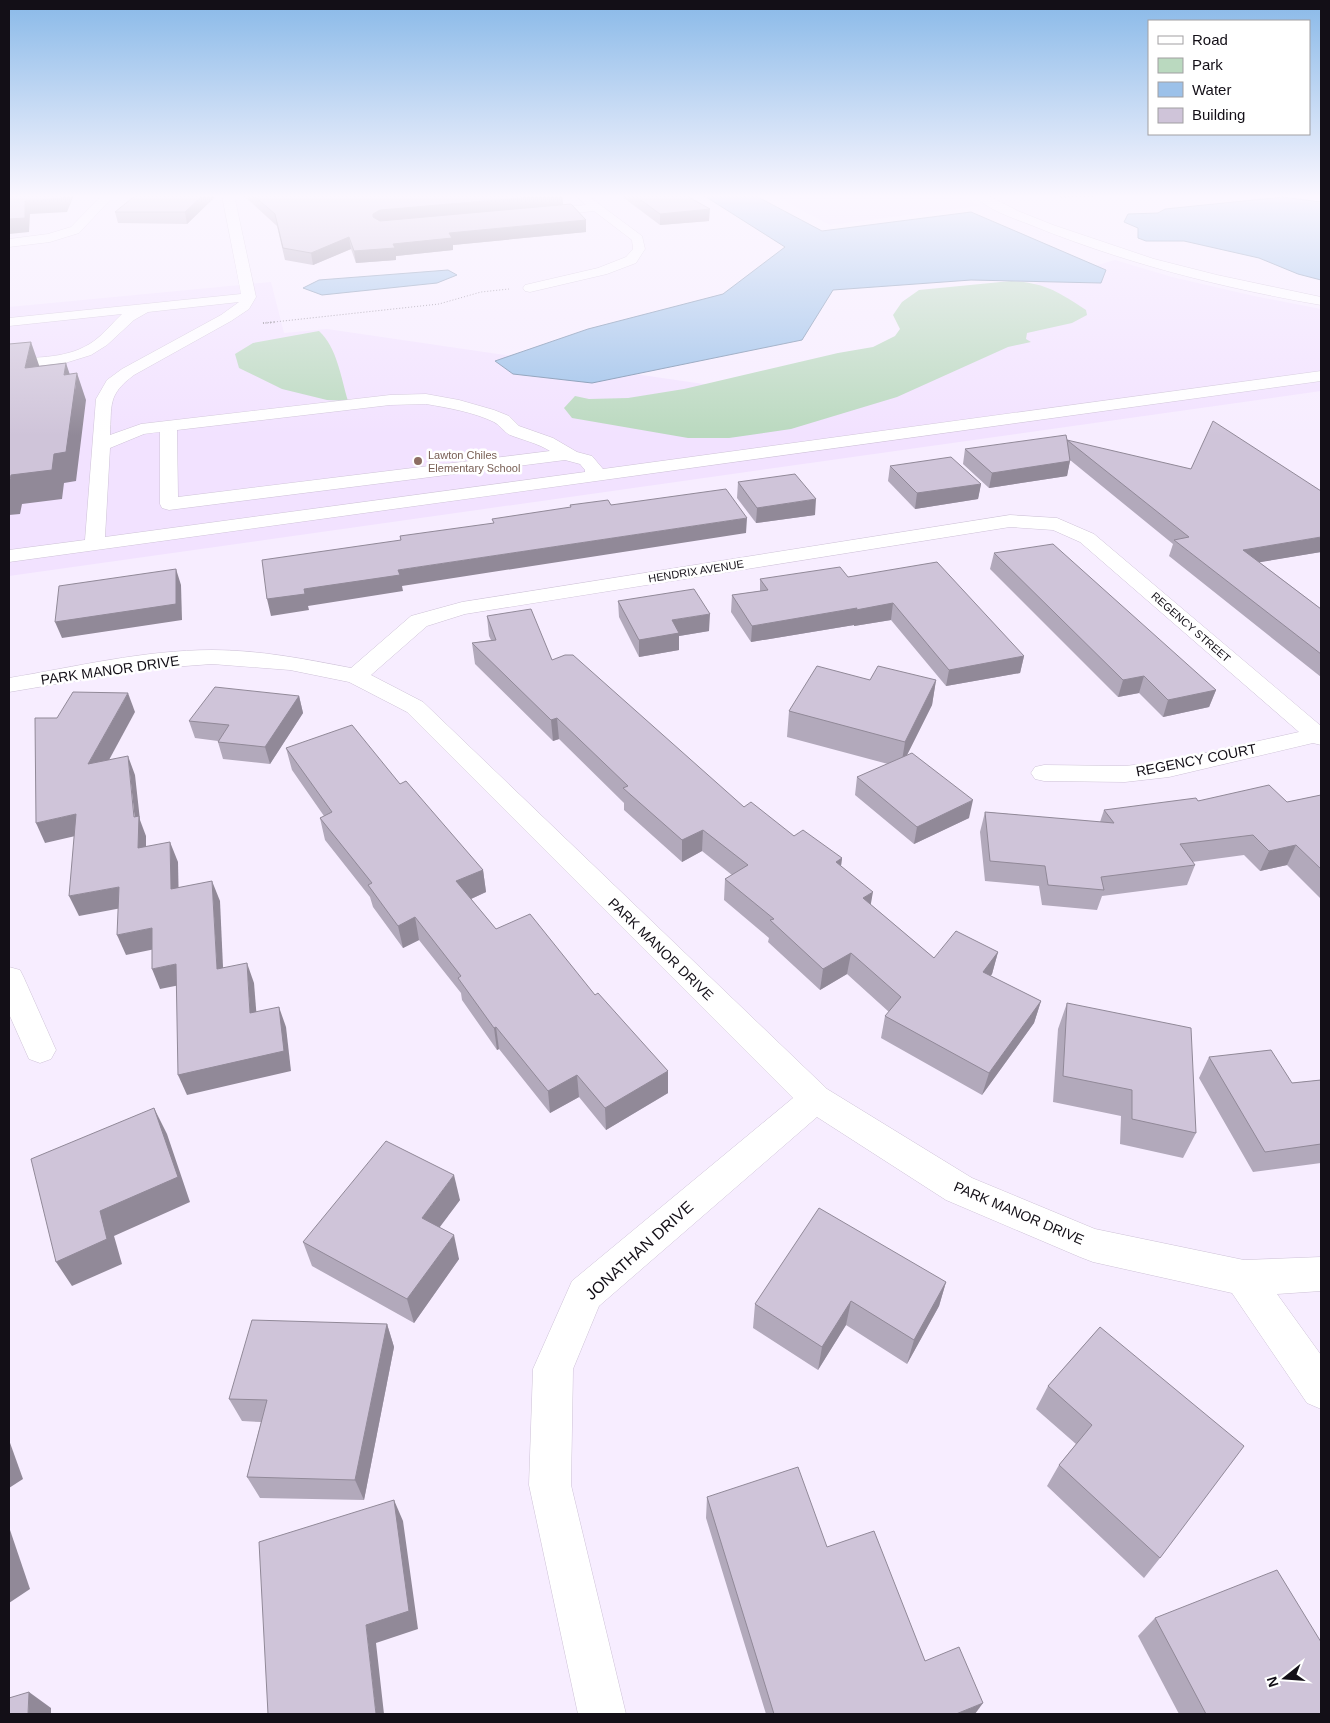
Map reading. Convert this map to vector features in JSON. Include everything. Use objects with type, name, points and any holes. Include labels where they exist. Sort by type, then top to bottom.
[{"type":"street","points":[[95,544],[104,399],[113,384],[128,372],[244,306],[248,297],[244,275]]},
{"type":"street","points":[[530,288],[583,275]]},
{"type":"street","points":[[1202,275],[1321,301]]},
{"type":"street","points":[[9,322],[248,297]]},
{"type":"street","points":[[9,364],[73,356],[93,349],[126,316],[146,307]]},
{"type":"street","points":[[67,315],[90,320],[108,336]]},
{"type":"street","points":[[9,556],[1321,376]]},
{"type":"street","points":[[101,444],[142,429],[390,400],[426,399],[459,405],[503,420],[513,430],[547,442],[567,454],[586,460],[594,469],[593,476]]},
{"type":"street","points":[[102,420],[142,429]]},
{"type":"street","points":[[168,426],[169,504],[567,454]]},
{"type":"street","name":"HENDRIX AVENUE","points":[[356,676],[419,621],[462,608],[1010,521],[1057,524]]},
{"type":"street","name":"REGENCY STREET","points":[[1057,524],[1087,538],[1319,736]]},
{"type":"street","name":"PARK MANOR DRIVE","points":[[9,685],[145,662],[212,657],[290,663],[356,676],[415,707],[815,1099],[959,1189],[1093,1245],[1244,1278],[1321,1274]]},
{"type":"street","name":"REGENCY COURT","points":[[1044,773],[1125,774],[1169,769],[1319,736]]},
{"type":"street","points":[[9,978],[40,1050]]},
{"type":"street","name":"JONATHAN DRIVE","points":[[602,1714],[550,1485],[553,1369],[585,1294],[815,1099]]},
{"type":"street","points":[[1244,1278],[1321,1389]]},
{"type":"path","points":[[208,328],[439,304],[481,292],[530,288]]},
{"type":"shaded area","name":"Lawton Chiles Elementary School","points":[[1062,275],[1167,275],[1254,296],[1321,309],[1321,391],[9,576],[9,307],[271,282],[284,333],[327,329],[724,387],[950,332],[1019,288]]},
{"type":"green space","points":[[1011,281],[1043,286],[1086,310],[1087,315],[1072,323],[1027,333],[1026,339],[1031,342],[1008,347],[897,397],[791,429],[729,438],[688,438],[572,418],[564,408],[575,396],[589,399],[628,398],[684,389],[838,353],[873,347],[895,336],[900,329],[893,315],[902,302],[919,290]]},
{"type":"green space","points":[[319,331],[330,345],[334,354],[348,401],[327,400],[282,389],[239,368],[235,354],[253,343]]},
{"type":"water","points":[[378,275],[456,275],[437,283],[322,295],[303,288],[319,280]]},
{"type":"water","points":[[748,275],[1104,275],[1101,283],[971,280],[833,290],[802,340],[592,383],[513,374],[495,361],[588,329],[723,294]]},
{"type":"water","points":[[1303,275],[1321,275],[1321,280]]},
{"type":"building","points":[[31,342],[25,368],[66,363],[64,375],[77,373],[66,452],[54,454],[52,470],[11,475],[9,484],[9,344]]},
{"type":"building","points":[[1213,421],[1321,491],[1321,537],[1243,550],[1321,609],[1321,654],[1174,540],[1189,537],[1067,440],[1191,469]]},
{"type":"building","points":[[1066,435],[1070,461],[992,473],[965,449]]},
{"type":"building","points":[[951,457],[981,484],[917,493],[890,466]]},
{"type":"building","points":[[795,474],[816,499],[757,508],[738,482]]},
{"type":"building","points":[[726,489],[747,518],[398,570],[400,575],[304,589],[305,594],[267,599],[262,560],[401,540],[400,536],[494,523],[492,519],[571,507],[570,505],[608,500],[611,505]]},
{"type":"building","points":[[1053,544],[1216,690],[1168,700],[1144,676],[1123,680],[994,553]]},
{"type":"building","points":[[937,562],[1024,656],[949,670],[893,603],[752,626],[732,595],[768,590],[760,579],[840,567],[848,577]]},
{"type":"building","points":[[176,569],[176,604],[55,622],[59,586]]},
{"type":"building","points":[[694,589],[710,614],[672,620],[679,633],[639,640],[618,601]]},
{"type":"building","points":[[531,609],[552,660],[565,655],[573,655],[744,807],[751,802],[794,836],[803,830],[842,858],[836,862],[873,892],[863,898],[934,958],[956,931],[998,952],[983,972],[1041,1001],[989,1073],[885,1016],[901,997],[851,953],[823,969],[770,920],[774,919],[725,879],[748,865],[703,830],[682,840],[623,788],[628,786],[557,718],[551,720],[472,643],[496,640],[487,616]]},
{"type":"building","points":[[817,666],[870,680],[878,666],[936,680],[905,742],[789,711]]},
{"type":"building","points":[[215,687],[299,696],[265,747],[218,742],[229,725],[189,721]]},
{"type":"building","points":[[73,692],[128,693],[88,764],[128,756],[134,817],[139,816],[138,848],[170,842],[171,889],[212,881],[217,969],[247,963],[250,1013],[279,1007],[284,1051],[178,1075],[176,964],[152,969],[152,928],[117,935],[119,887],[69,896],[76,814],[36,823],[35,718],[57,718]]},
{"type":"building","points":[[352,725],[400,784],[406,781],[483,870],[456,881],[496,929],[530,914],[595,995],[598,993],[668,1071],[605,1108],[577,1075],[548,1091],[496,1027],[494,1028],[458,978],[461,976],[415,917],[398,926],[368,885],[372,883],[320,818],[332,812],[286,748]]},
{"type":"building","points":[[912,753],[973,800],[917,827],[857,777]]},
{"type":"building","points":[[1269,785],[1287,802],[1321,795],[1321,869],[1296,845],[1269,851],[1253,835],[1180,844],[1195,865],[1101,877],[1104,890],[1048,885],[1045,866],[990,861],[985,812],[1114,823],[1104,810],[1196,798],[1198,801]]},
{"type":"building","points":[[1067,1003],[1191,1028],[1196,1133],[1132,1119],[1132,1090],[1063,1076]]},
{"type":"building","points":[[1271,1050],[1292,1083],[1321,1080],[1321,1144],[1265,1152],[1209,1057]]},
{"type":"building","points":[[154,1108],[178,1177],[100,1211],[107,1239],[56,1262],[31,1159]]},
{"type":"building","points":[[386,1141],[454,1175],[422,1218],[454,1235],[407,1299],[303,1242]]},
{"type":"building","points":[[819,1208],[946,1282],[914,1340],[851,1301],[822,1347],[755,1304]]},
{"type":"building","points":[[252,1320],[387,1324],[355,1480],[247,1477],[267,1400],[229,1399]]},
{"type":"building","points":[[1100,1327],[1244,1446],[1160,1558],[1059,1465],[1092,1425],[1048,1386]]},
{"type":"building","points":[[798,1467],[827,1547],[874,1531],[925,1661],[959,1647],[983,1703],[956,1714],[774,1714],[707,1497]]},
{"type":"building","points":[[394,1500],[409,1611],[366,1625],[376,1714],[268,1714],[259,1542]]},
{"type":"building","points":[[1277,1570],[1321,1642],[1321,1714],[1206,1714],[1155,1618]]},
{"type":"building","points":[[29,1692],[28,1714],[9,1714],[9,1698]]},
{"type":"place","name":"Lawton Chiles Elementary School","points":[[418,461]]}]
